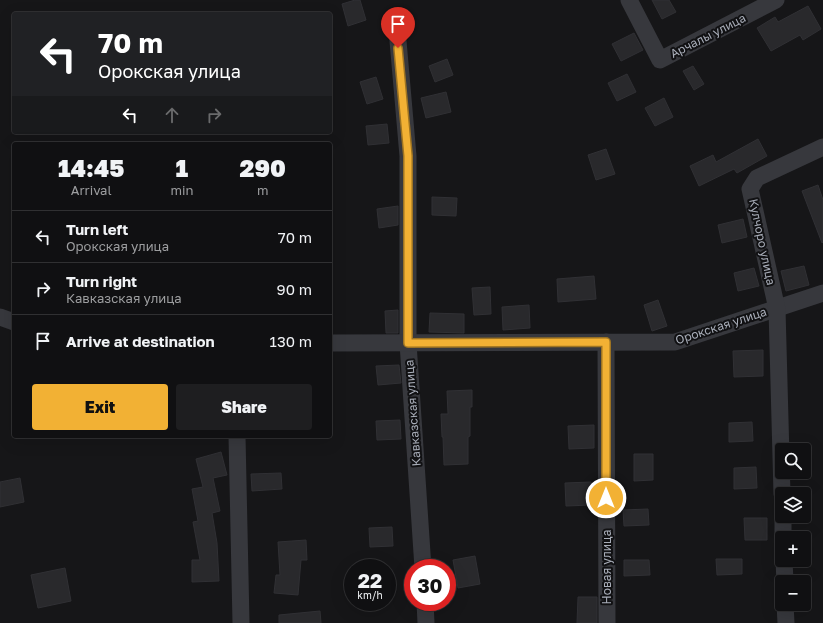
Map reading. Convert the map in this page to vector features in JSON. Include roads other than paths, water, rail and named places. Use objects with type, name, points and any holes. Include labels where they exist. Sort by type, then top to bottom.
[{"type":"street","name":"Арчалы улица","points":[[629,0],[660,60],[776,0]]},
{"type":"street","name":"Кавказская улица","points":[[396,18],[408,156],[408,343],[421,559]]},
{"type":"street","name":"Кулчоро улица","points":[[777,309],[750,189],[757,178],[823,147]]},
{"type":"street","name":"Орокская улица","points":[[332,343],[675,342],[823,293]]},
{"type":"street","name":"Орокская улица","points":[[777,309],[782,487]]},
{"type":"street","points":[[0,317],[12,321]]},
{"type":"street","name":"Новая улица","points":[[606,342],[607,623]]},
{"type":"street","points":[[237,438],[241,623]]},
{"type":"street","points":[[425,611],[426,623]]},
{"type":"street","points":[[785,611],[786,623]]}]
